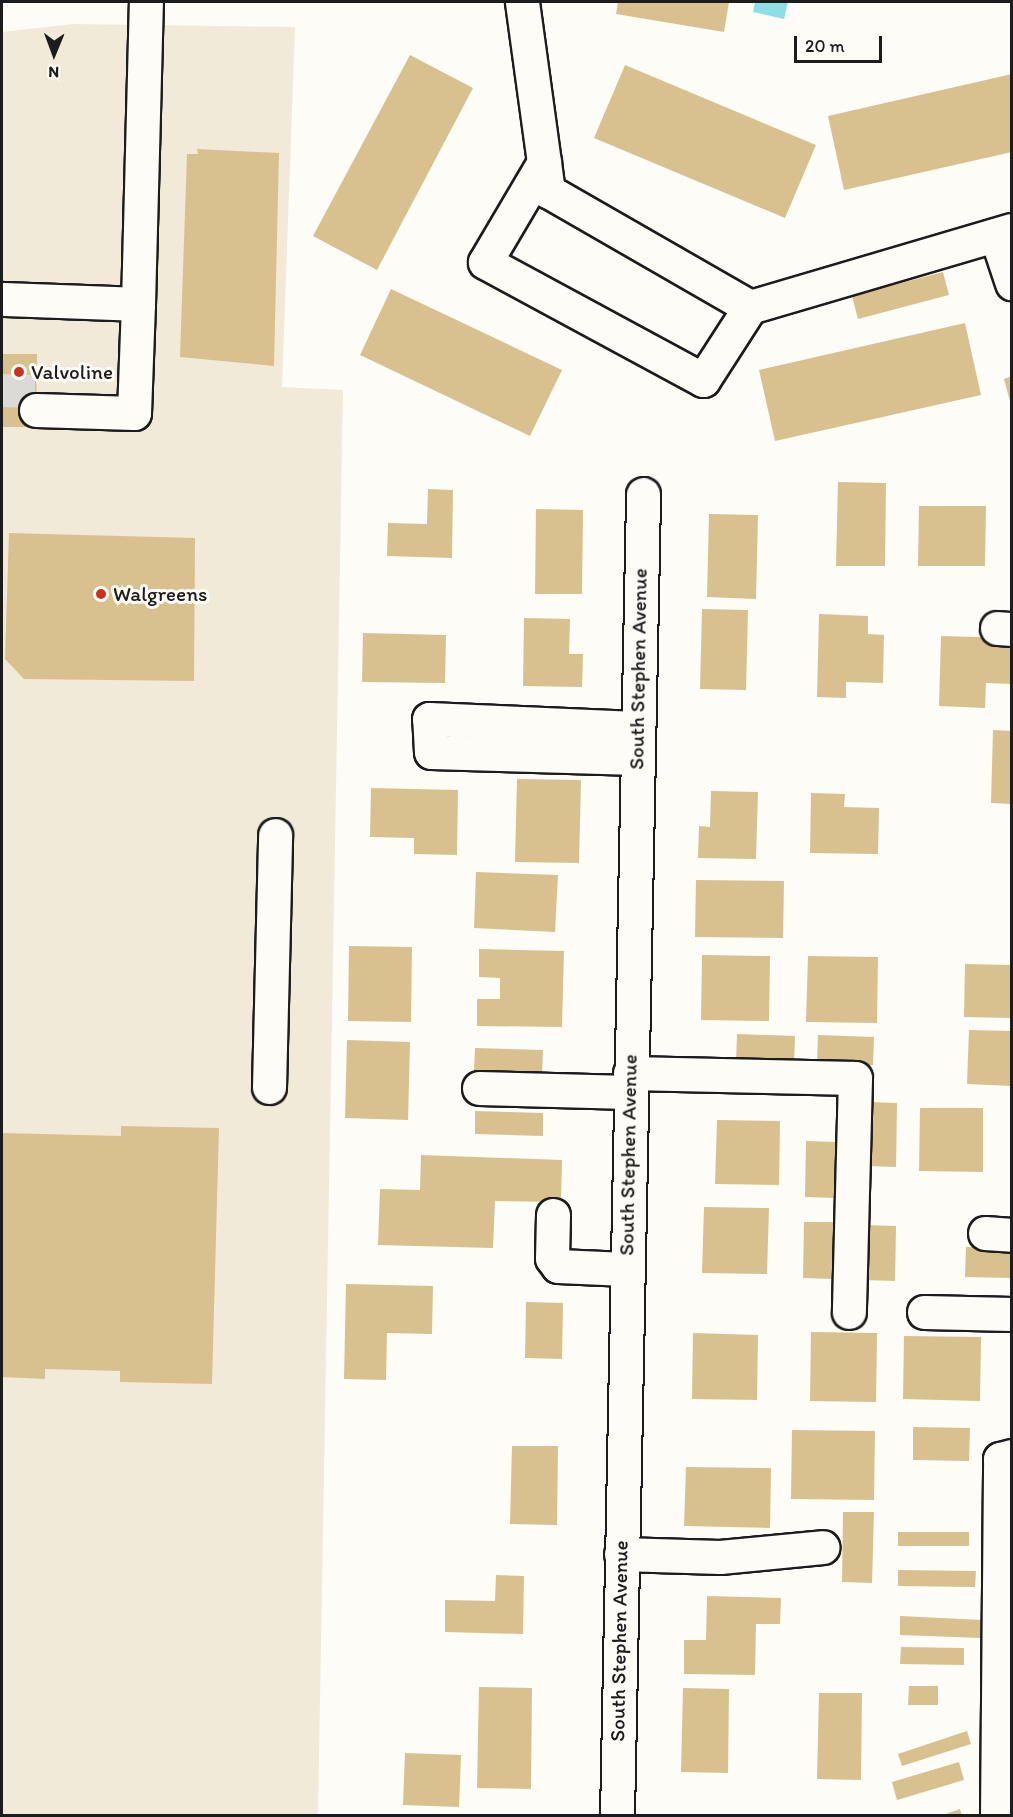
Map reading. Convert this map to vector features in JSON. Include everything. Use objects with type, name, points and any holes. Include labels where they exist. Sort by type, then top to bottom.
[{"type":"street","points":[[36,400],[135,404],[146,2]]},
{"type":"street","points":[[522,2],[548,191],[750,307]]},
{"type":"street","points":[[544,162],[484,262],[703,380],[750,307],[1004,232],[1011,283]]},
{"type":"street","points":[[2,299],[138,303]]},
{"type":"street","name":"South Stephen Avenue","points":[[617,1815],[642,494]]},
{"type":"street","points":[[429,719],[636,743],[431,752],[429,719]]},
{"type":"street","points":[[269,1087],[275,835]]},
{"type":"street","points":[[479,1088],[630,1082],[855,1078],[849,1312]]},
{"type":"street","points":[[553,1215],[552,1258],[558,1266],[626,1269]]},
{"type":"street","points":[[924,1312],[1011,1314]]},
{"type":"street","points":[[997,1815],[1000,1459],[1011,1456]]},
{"type":"street","points":[[621,1554],[720,1557],[823,1547]]},
{"type":"shaded area","points":[[73,24],[295,27],[282,387],[343,390],[318,1815],[2,1815],[2,32]]},
{"type":"water","points":[[755,2],[788,2],[784,19],[753,12]]},
{"type":"building","points":[[618,2],[729,2],[724,32],[616,14]]},
{"type":"building","points":[[410,55],[473,88],[377,270],[313,236]]},
{"type":"building","points":[[625,65],[816,145],[785,218],[594,138]]},
{"type":"building","points":[[1012,74],[1012,152],[844,190],[828,116]]},
{"type":"building","points":[[197,149],[279,153],[274,366],[180,357],[187,154],[198,154]]},
{"type":"building","points":[[943,272],[949,295],[858,319],[852,296]]},
{"type":"building","points":[[391,289],[562,370],[530,436],[360,355]]},
{"type":"building","points":[[965,323],[981,395],[775,441],[759,370]]},
{"type":"building","name":"Valvoline","points":[[2,354],[37,354],[36,427],[2,427]]},
{"type":"building","points":[[1012,376],[1012,405],[1011,405],[1004,379]]},
{"type":"building","points":[[838,482],[886,483],[885,566],[836,566]]},
{"type":"building","points":[[428,489],[453,490],[452,558],[387,556],[388,523],[427,524]]},
{"type":"building","points":[[919,506],[986,506],[985,566],[918,566]]},
{"type":"building","points":[[536,509],[583,510],[582,594],[535,594]]},
{"type":"building","points":[[709,514],[758,515],[756,599],[707,597]]},
{"type":"building","name":"Walgreens","points":[[9,533],[195,538],[194,681],[24,679],[5,659]]},
{"type":"building","points":[[702,609],[748,610],[746,690],[700,689]]},
{"type":"building","points":[[819,614],[868,616],[868,634],[884,635],[883,683],[846,682],[846,698],[817,697]]},
{"type":"building","points":[[524,618],[570,619],[569,654],[583,654],[582,687],[523,686]]},
{"type":"building","points":[[363,633],[446,635],[445,683],[362,682]]},
{"type":"building","points":[[941,636],[1012,638],[1012,684],[986,683],[985,708],[939,706]]},
{"type":"building","points":[[993,730],[1012,731],[1012,804],[991,803]]},
{"type":"building","points":[[517,779],[581,780],[579,863],[515,862]]},
{"type":"building","points":[[371,788],[458,790],[457,855],[414,854],[414,838],[370,837]]},
{"type":"building","points":[[711,791],[758,792],[756,859],[698,858],[699,826],[710,827]]},
{"type":"building","points":[[811,793],[845,794],[844,807],[879,808],[878,854],[810,853]]},
{"type":"building","points":[[476,872],[558,875],[555,932],[474,928]]},
{"type":"building","points":[[696,880],[784,881],[783,938],[695,937]]},
{"type":"building","points":[[349,946],[412,947],[411,1022],[348,1021]]},
{"type":"building","points":[[479,949],[564,951],[562,1027],[477,1026],[477,999],[500,999],[500,978],[479,977]]},
{"type":"building","points":[[702,955],[770,956],[769,1021],[701,1020]]},
{"type":"building","points":[[808,956],[878,957],[877,1023],[806,1022]]},
{"type":"building","points":[[965,964],[1012,965],[1012,1018],[964,1017]]},
{"type":"building","points":[[969,1030],[1012,1031],[1012,1086],[967,1084]]},
{"type":"building","points":[[737,1034],[795,1036],[794,1065],[736,1063]]},
{"type":"building","points":[[818,1035],[874,1037],[873,1065],[817,1063]]},
{"type":"building","points":[[347,1040],[410,1042],[408,1120],[345,1118]]},
{"type":"building","points":[[475,1048],[543,1050],[542,1074],[474,1071]]},
{"type":"building","points":[[867,1102],[897,1103],[896,1167],[866,1166]]},
{"type":"building","points":[[920,1108],[983,1108],[983,1172],[919,1171]]},
{"type":"building","points":[[475,1111],[543,1113],[543,1136],[475,1134]]},
{"type":"building","points":[[717,1120],[780,1121],[779,1185],[715,1184]]},
{"type":"building","points":[[121,1126],[219,1128],[212,1384],[120,1382],[120,1371],[45,1369],[45,1379],[2,1377],[2,1133],[121,1136]]},
{"type":"building","points":[[806,1141],[836,1142],[835,1198],[805,1197]]},
{"type":"building","points":[[421,1155],[562,1160],[561,1202],[495,1201],[493,1248],[378,1245],[380,1189],[420,1190]]},
{"type":"building","points":[[704,1207],[769,1208],[767,1274],[702,1273]]},
{"type":"building","points":[[804,1222],[834,1222],[833,1279],[803,1278]]},
{"type":"building","points":[[864,1225],[896,1226],[895,1281],[863,1280]]},
{"type":"building","points":[[966,1247],[1012,1248],[1012,1278],[965,1277]]},
{"type":"building","points":[[346,1284],[433,1286],[432,1334],[387,1333],[386,1380],[344,1379]]},
{"type":"building","points":[[526,1302],[563,1303],[562,1359],[525,1358]]},
{"type":"building","points":[[811,1332],[877,1333],[876,1402],[810,1401]]},
{"type":"building","points":[[693,1333],[758,1335],[757,1400],[692,1399]]},
{"type":"building","points":[[904,1336],[981,1337],[980,1401],[903,1399]]},
{"type":"building","points":[[913,1427],[970,1428],[969,1461],[913,1460]]},
{"type":"building","points":[[792,1430],[875,1431],[874,1500],[791,1499]]},
{"type":"building","points":[[512,1446],[558,1446],[557,1525],[510,1524]]},
{"type":"building","points":[[686,1467],[771,1468],[770,1528],[684,1526]]},
{"type":"building","points":[[843,1512],[874,1512],[872,1583],[842,1582]]},
{"type":"building","points":[[898,1532],[969,1532],[969,1546],[898,1546]]},
{"type":"building","points":[[898,1570],[976,1571],[975,1587],[898,1586]]},
{"type":"building","points":[[496,1575],[524,1576],[523,1634],[445,1632],[445,1600],[495,1601]]},
{"type":"building","points":[[707,1596],[781,1598],[780,1624],[756,1624],[755,1675],[684,1674],[684,1640],[706,1640]]},
{"type":"building","points":[[900,1616],[982,1620],[981,1638],[900,1635]]},
{"type":"building","points":[[901,1647],[964,1648],[964,1665],[900,1664]]},
{"type":"building","points":[[909,1686],[938,1686],[938,1705],[908,1705]]},
{"type":"building","points":[[479,1687],[532,1688],[531,1789],[477,1788]]},
{"type":"building","points":[[683,1688],[729,1689],[728,1773],[681,1772]]},
{"type":"building","points":[[819,1693],[862,1693],[861,1780],[817,1779]]},
{"type":"building","points":[[967,1731],[971,1744],[902,1766],[898,1754]]},
{"type":"building","points":[[405,1753],[461,1755],[459,1807],[403,1805]]},
{"type":"building","points":[[959,1762],[964,1780],[897,1800],[892,1782]]},
{"type":"building","points":[[960,1809],[962,1816],[943,1815]]},
{"type":"tunnel","points":[[2,390],[37,391]]},
{"type":"place","name":"Valvoline","points":[[19,372]]},
{"type":"place","name":"Walgreens","points":[[101,594]]}]
